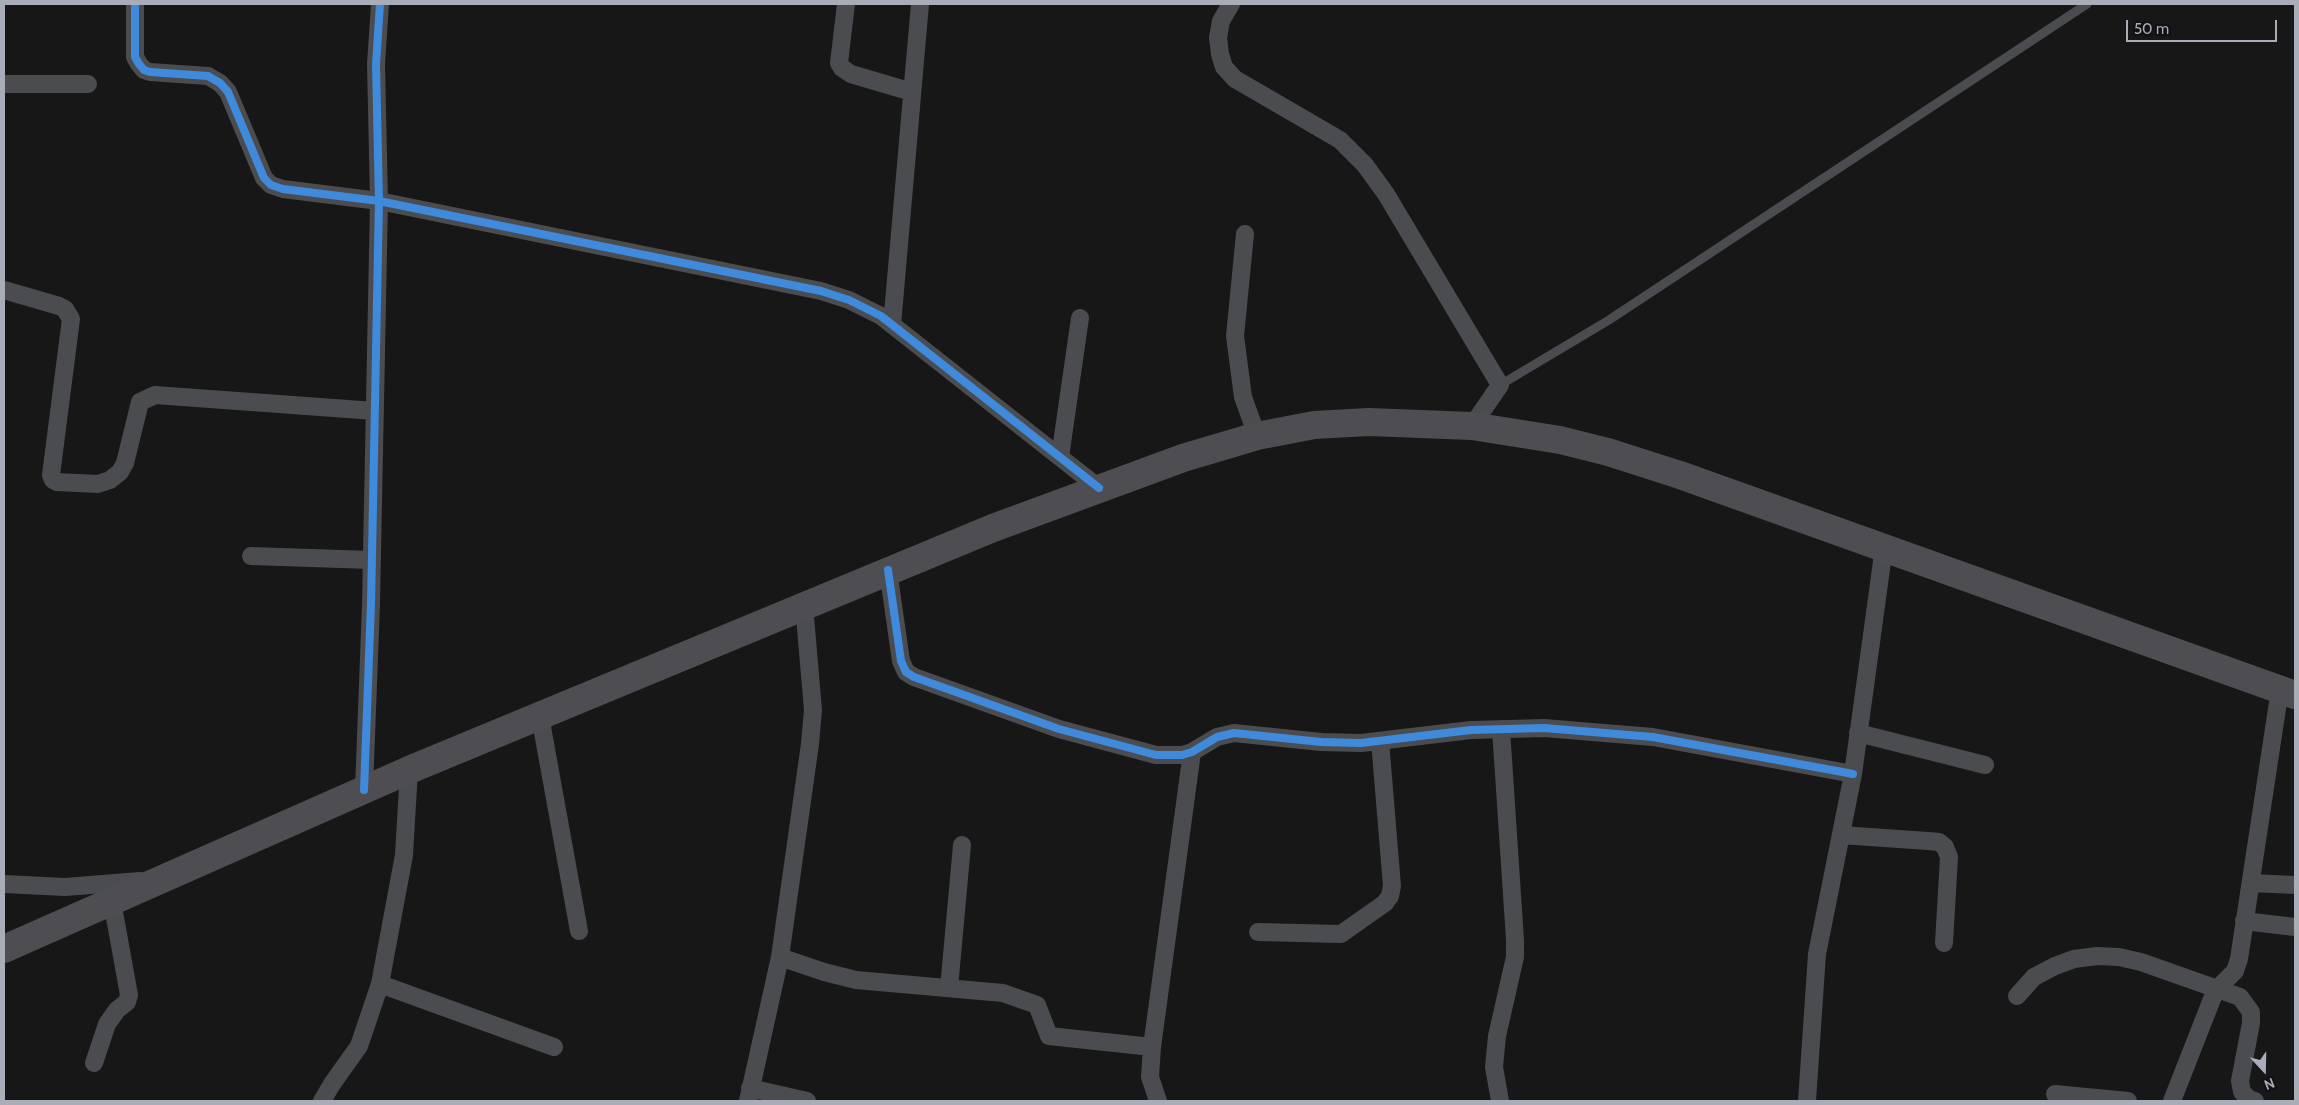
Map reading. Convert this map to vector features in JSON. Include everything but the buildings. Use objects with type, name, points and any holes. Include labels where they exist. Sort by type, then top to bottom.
[{"type":"highway","points":[[4,950],[409,770],[888,570],[1099,488],[1183,458],[1257,436],[1314,425],[1360,423],[1472,426],[1560,440],[1608,452],[1680,475],[1884,547],[2288,692]]},
{"type":"street","points":[[135,4],[135,57],[139,64],[144,70],[150,72],[208,76],[220,83],[228,92],[264,178],[271,184],[283,189],[379,201],[821,291],[849,300],[881,316],[1099,488]]},
{"type":"street","points":[[364,790],[372,560],[379,201],[376,64],[380,4]]},
{"type":"street","points":[[846,4],[839,63],[842,68],[851,74],[912,92]]},
{"type":"street","points":[[892,325],[920,4]]},
{"type":"street","points":[[1231,4],[1221,21],[1218,38],[1224,67],[1235,78],[1340,140],[1365,165],[1386,194],[1500,385],[1472,426]]},
{"type":"street","points":[[4,84],[88,84]]},
{"type":"street","points":[[1245,234],[1235,336],[1243,397],[1257,436]]},
{"type":"street","points":[[4,290],[59,306],[65,309],[71,319],[51,475],[53,480],[57,482],[98,484],[110,480],[120,472],[125,463],[140,402],[155,395],[374,411]]},
{"type":"street","points":[[1060,457],[1080,318]]},
{"type":"street","points":[[1807,1101],[1817,954],[1853,774],[1884,547]]},
{"type":"street","points":[[251,556],[372,560]]},
{"type":"street","points":[[888,570],[901,661],[906,672],[914,677],[1059,729],[1147,753],[1171,756],[1192,752],[1217,737],[1234,733],[1321,742],[1380,741],[1471,730],[1544,728],[1653,737],[1853,774]]},
{"type":"street","points":[[804,605],[813,710],[780,957],[749,1095],[807,1101]]},
{"type":"street","points":[[2172,1101],[2218,988],[2235,971],[2239,959],[2244,921],[2288,692]]},
{"type":"street","points":[[540,716],[579,931]]},
{"type":"street","points":[[1500,1101],[1495,1059],[1497,1036],[1515,956],[1501,730]]},
{"type":"street","points":[[1858,733],[1986,765]]},
{"type":"street","points":[[1258,932],[1341,934],[1385,903],[1390,896],[1391,877],[1380,741]]},
{"type":"street","points":[[1158,1101],[1150,1077],[1152,1047],[1192,752]]},
{"type":"street","points":[[322,1101],[359,1046],[380,984],[404,855],[409,770]]},
{"type":"street","points":[[1841,835],[1939,842],[1946,847],[1949,857],[1944,944]]},
{"type":"street","points":[[949,988],[962,845]]},
{"type":"street","points":[[4,884],[65,887],[162,879]]},
{"type":"street","points":[[2251,883],[2295,885]]},
{"type":"street","points":[[94,1063],[106,1024],[126,1002],[129,995],[112,901]]},
{"type":"street","points":[[2244,921],[2295,927]]},
{"type":"street","points":[[2017,996],[2034,977],[2055,966],[2074,959],[2096,956],[2119,957],[2142,962],[2240,997],[2251,1012],[2251,1023],[2240,1081],[2242,1092],[2249,1099],[2255,1101]]},
{"type":"street","points":[[780,957],[848,978],[1003,993],[1037,1005],[1049,1036],[1152,1047]]},
{"type":"street","points":[[380,984],[554,1047]]},
{"type":"street","points":[[2055,1094],[2128,1101]]},
{"type":"lane","points":[[1500,385],[1609,320],[2087,4]]},
{"type":"cycle path","points":[[135,4],[135,57],[139,64],[144,70],[150,72],[208,76],[220,83],[228,92],[264,178],[271,185],[283,189],[379,201],[821,291],[849,300],[881,316],[1099,488]]},
{"type":"cycle path","points":[[364,790],[371,604],[379,201],[376,64],[380,4]]},
{"type":"cycle path","points":[[888,570],[901,661],[906,672],[914,677],[1059,729],[1156,755],[1182,755],[1192,752],[1217,737],[1234,733],[1321,742],[1361,743],[1471,730],[1544,728],[1653,737],[1853,774]]}]
